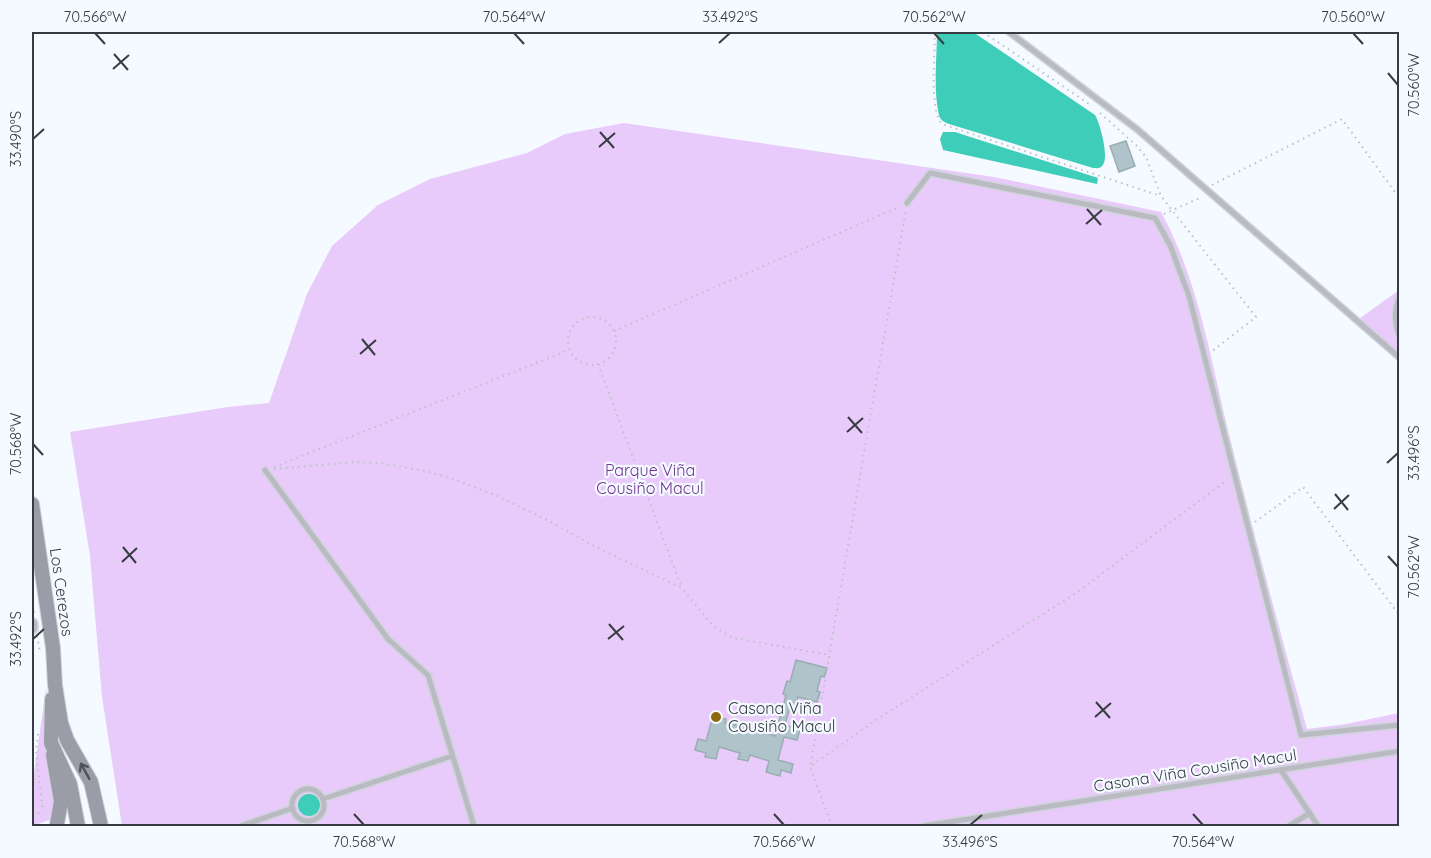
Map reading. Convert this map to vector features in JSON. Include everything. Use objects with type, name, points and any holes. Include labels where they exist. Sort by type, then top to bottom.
[{"type":"street","name":"Los Cerezos","points":[[32,504],[63,731],[91,782],[101,826]]},
{"type":"street","name":"Los Cerezos","points":[[55,685],[51,701],[51,743],[68,778],[79,826]]},
{"type":"street","points":[[51,743],[61,806],[56,826]]},
{"type":"street","points":[[56,826],[64,822],[79,826]]},
{"type":"lane","points":[[1009,32],[1138,130],[1400,358]]},
{"type":"lane","points":[[907,203],[930,173],[1155,218],[1170,245],[1188,296],[1300,735],[1400,725]]},
{"type":"lane","points":[[1400,296],[1395,309],[1395,325],[1400,337]]},
{"type":"lane","points":[[265,470],[388,639],[428,675],[474,826]]},
{"type":"lane","name":"Casona Viña Cousiño Macul","points":[[924,826],[1400,751]]},
{"type":"lane","points":[[323,799],[452,756]]},
{"type":"lane","points":[[1281,770],[1318,826]]},
{"type":"lane","points":[[303,790],[313,790],[323,799],[323,811],[311,820],[301,819],[293,808],[295,796],[303,790]]},
{"type":"lane","points":[[241,826],[293,808]]},
{"type":"lane","points":[[1289,826],[1310,813]]},
{"type":"path","points":[[935,32],[934,105],[937,118],[942,124],[1161,196]]},
{"type":"path","points":[[983,32],[1096,110],[1136,144],[1146,157],[1161,196],[1256,317],[1204,357]]},
{"type":"path","points":[[1155,218],[1210,193],[1212,184],[1342,119],[1400,199]]},
{"type":"path","points":[[614,332],[907,203]]},
{"type":"path","points":[[832,826],[810,766],[907,203]]},
{"type":"path","points":[[587,317],[603,319],[614,332],[615,348],[611,355],[598,364],[584,363],[573,356],[569,350],[567,341],[573,326],[587,317]]},
{"type":"path","points":[[265,470],[569,350]]},
{"type":"path","points":[[598,364],[682,588],[713,626],[733,638],[830,656]]},
{"type":"path","points":[[265,470],[355,462],[380,463],[426,471],[497,496],[682,588]]},
{"type":"path","points":[[810,766],[876,720],[1076,593],[1234,475]]},
{"type":"path","points":[[1248,528],[1304,487],[1400,616]]},
{"type":"path","points":[[32,815],[43,812]]},
{"type":"green space","name":"Parque Viña Cousiño Macul","points":[[624,123],[994,177],[1161,212],[1185,266],[1203,322],[1248,511],[1307,729],[1399,713],[1399,826],[122,826],[102,697],[90,556],[70,432],[228,407],[269,403],[307,294],[332,246],[378,205],[430,179],[527,153],[565,134]]},
{"type":"green space","points":[[1399,290],[1399,355],[1359,319]]},
{"type":"green space","points":[[46,689],[66,808],[61,816],[32,826],[32,786]]},
{"type":"shaded area","points":[[937,32],[973,32],[1095,115],[1105,149],[1102,166],[1093,168],[942,121],[936,95]]},
{"type":"shaded area","points":[[943,132],[955,132],[1098,178],[1097,184],[943,150],[940,139]]},
{"type":"shaded area","points":[[309,794],[317,797],[320,805],[317,813],[309,816],[301,813],[298,805],[301,797]]},
{"type":"building","points":[[1126,141],[1135,166],[1119,172],[1110,146]]},
{"type":"building","name":"Casona Viña Cousiño Macul","points":[[796,660],[827,668],[824,677],[821,676],[817,702],[798,697],[794,711],[789,710],[785,725],[800,729],[797,740],[784,737],[778,760],[793,764],[791,773],[781,770],[780,776],[766,772],[769,761],[750,755],[748,761],[738,759],[740,753],[719,747],[716,759],[705,757],[706,753],[695,750],[698,739],[706,741],[713,716],[726,719],[725,723],[735,725],[736,723],[775,736],[786,695],[783,694],[787,681],[790,682]]},
{"type":"place","name":"Casona Viña Cousiño Macul","points":[[716,717]]}]
